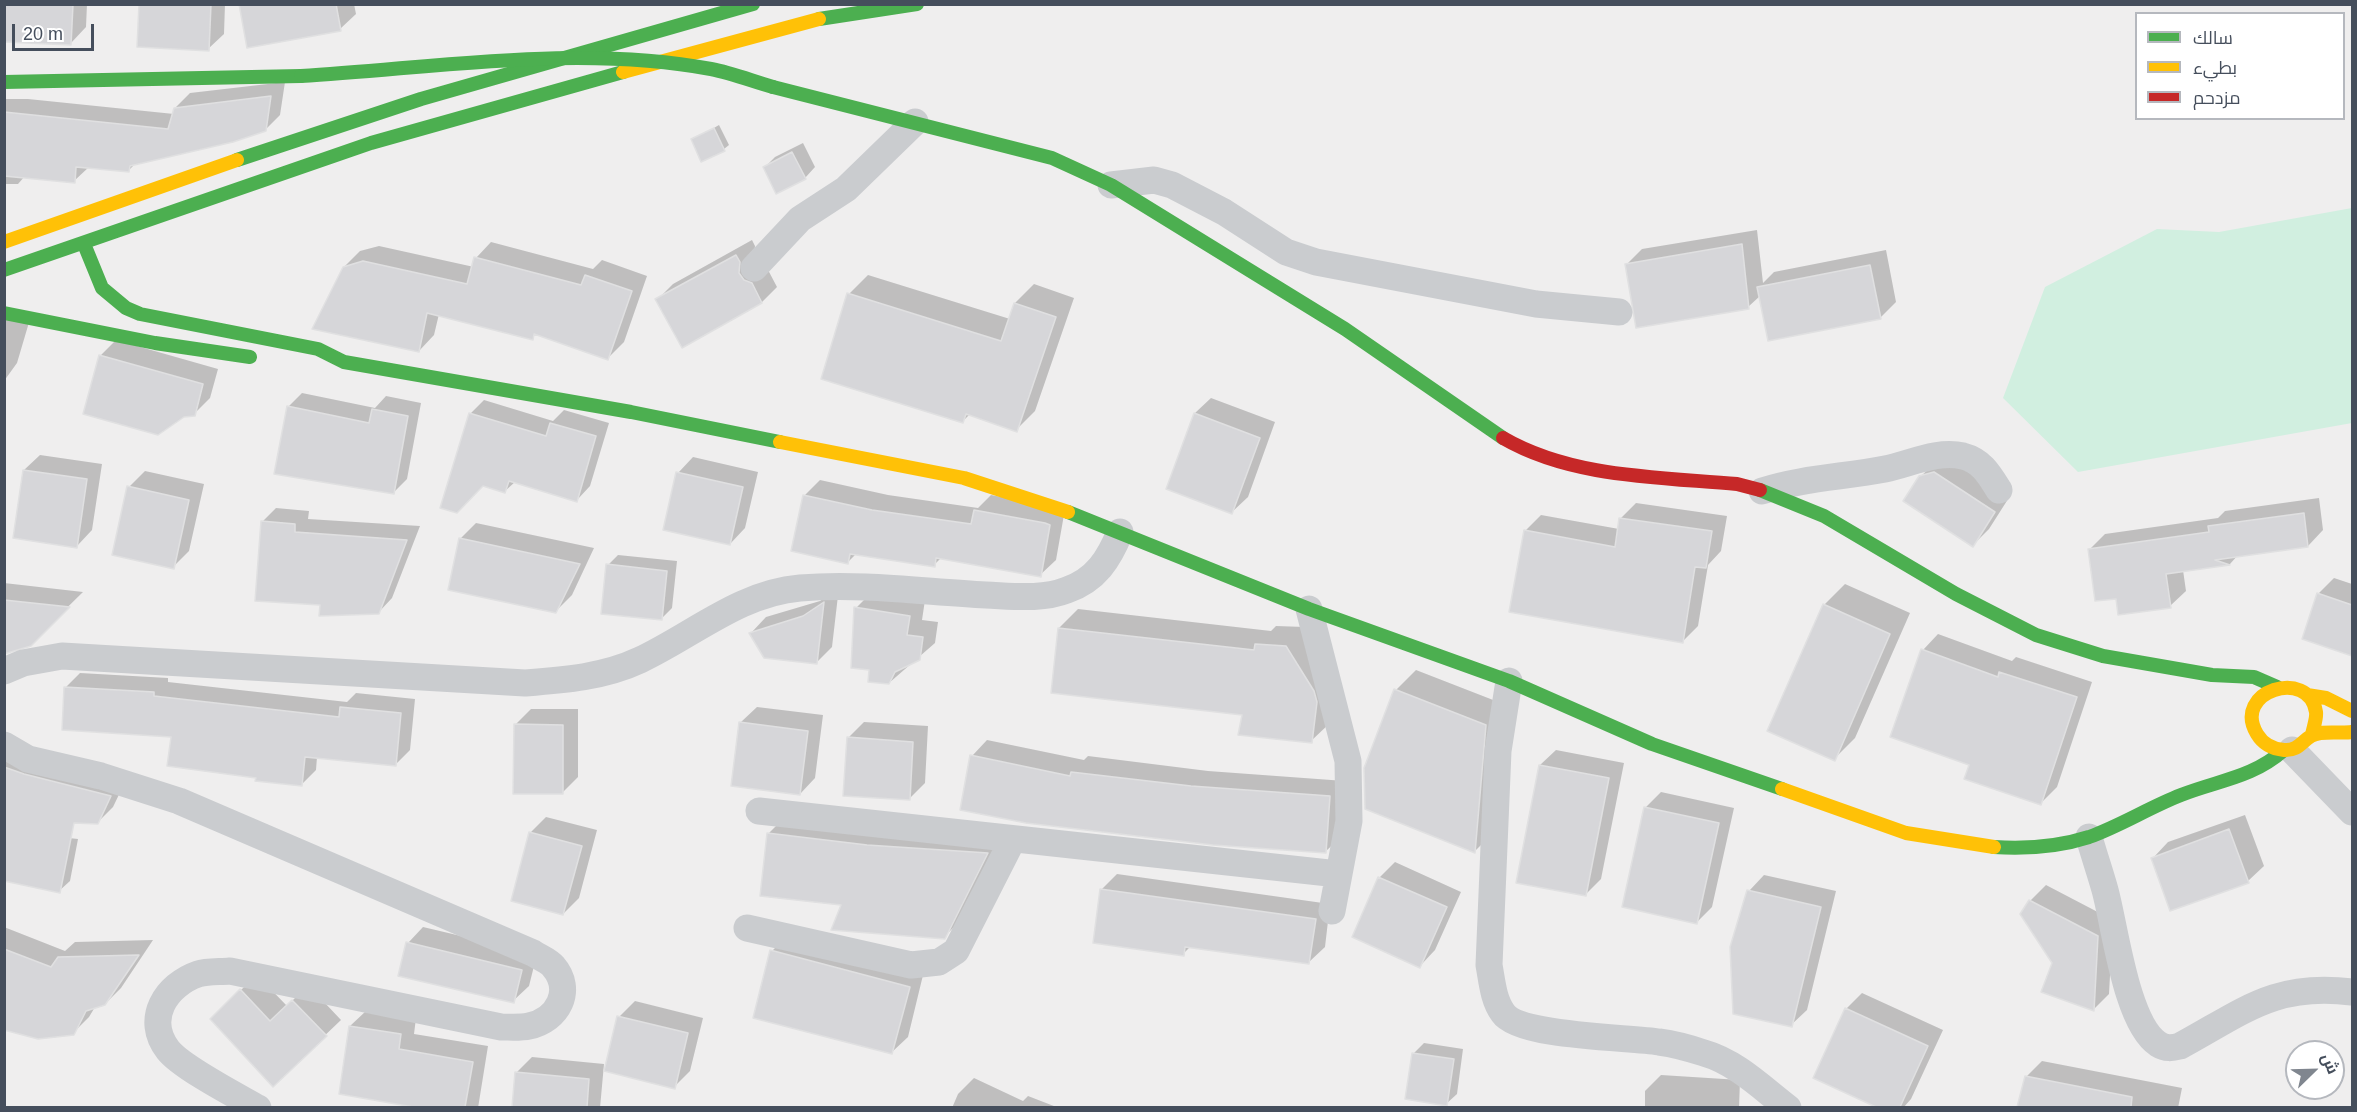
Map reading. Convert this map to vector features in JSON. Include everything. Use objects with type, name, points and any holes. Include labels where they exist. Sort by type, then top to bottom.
[{"type":"street","points":[[4,242],[151,189],[421,99],[753,4]]},
{"type":"street","points":[[4,270],[360,147],[523,99],[836,14],[917,4]]},
{"type":"street","points":[[4,82],[382,73],[507,60],[571,59],[704,68],[1052,158],[1111,185],[1345,329],[1485,427],[1529,453],[1576,466],[1639,475],[1737,484],[1762,491],[1824,516],[1956,594],[2036,634],[2103,656],[2212,675],[2254,677],[2277,687],[2298,689],[2307,695],[2326,698],[2352,711]]},
{"type":"street","points":[[754,268],[800,219],[846,189],[915,122]]},
{"type":"street","points":[[1111,185],[1154,180],[1172,184],[1232,217],[1286,252],[1316,262],[1536,304],[1619,312]]},
{"type":"street","points":[[84,244],[106,296],[115,304],[140,314],[318,349],[344,362],[631,412],[964,477],[1051,505],[1309,609],[1509,681],[1652,744],[1906,833],[1995,847],[2040,848],[2089,837],[2180,795],[2225,779],[2239,778],[2267,765],[2296,745],[2316,714],[2307,695]]},
{"type":"street","points":[[4,313],[155,343],[262,359]]},
{"type":"street","points":[[320,367],[344,362]]},
{"type":"street","points":[[1762,491],[1792,482],[1887,468],[1942,455],[1960,456],[1973,460],[1985,468],[1999,489]]},
{"type":"street","points":[[4,671],[23,663],[62,657],[491,682],[525,683],[572,680],[613,670],[640,660],[727,611],[766,596],[799,588],[872,588],[1032,597],[1068,590],[1092,575],[1109,560],[1120,532]]},
{"type":"street","points":[[1309,609],[1348,761],[1349,821],[1332,910]]},
{"type":"street","points":[[2212,675],[2226,689]]},
{"type":"street","points":[[1509,681],[1498,750],[1489,965],[1495,998],[1504,1015],[1523,1026],[1554,1032],[1660,1042],[1706,1053],[1744,1073],[1788,1107]]},
{"type":"street","points":[[2277,687],[2249,704],[2254,740],[2274,749],[2352,732]]},
{"type":"street","points":[[4,745],[28,759],[101,776],[179,801],[533,953],[552,965],[563,982],[562,1003],[549,1018],[529,1027],[501,1028],[230,971],[199,973],[173,986],[159,1006],[158,1031],[168,1051],[219,1086],[258,1107]]},
{"type":"street","points":[[2296,745],[2352,812]]},
{"type":"street","points":[[2225,779],[2236,759]]},
{"type":"street","points":[[759,811],[1338,874]]},
{"type":"street","points":[[2089,837],[2105,891],[2125,984],[2145,1029],[2157,1043],[2168,1048],[2180,1046],[2264,999],[2300,992],[2352,992]]},
{"type":"street","points":[[747,928],[911,965],[939,962],[956,951],[1013,839]]},
{"type":"green space","points":[[2352,208],[2352,423],[2078,472],[2003,398],[2045,287],[2157,229],[2219,232]]},
{"type":"building","points":[[4,4],[73,4],[71,45],[4,42]]},
{"type":"building","points":[[139,4],[211,4],[209,51],[137,47]]},
{"type":"building","points":[[239,4],[336,4],[341,31],[247,48]]},
{"type":"building","points":[[271,96],[266,131],[233,142],[130,166],[129,172],[76,167],[75,183],[4,176],[4,112],[168,129],[174,108]]},
{"type":"building","points":[[714,128],[725,151],[701,162],[691,139]]},
{"type":"building","points":[[792,152],[806,179],[776,194],[763,167]]},
{"type":"building","points":[[1742,244],[1749,309],[1636,328],[1625,264]]},
{"type":"building","points":[[736,255],[740,262],[739,273],[744,280],[752,283],[762,303],[682,348],[655,299]]},
{"type":"building","points":[[474,257],[581,285],[585,275],[632,291],[608,360],[534,334],[533,340],[427,313],[419,352],[312,329],[343,267],[363,261],[467,284]]},
{"type":"building","points":[[1870,265],[1881,319],[1768,341],[1757,287]]},
{"type":"building","points":[[847,293],[1001,341],[1014,303],[1056,317],[1017,432],[966,414],[963,423],[821,379]]},
{"type":"building","points":[[99,355],[203,384],[195,416],[184,417],[158,435],[83,414]]},
{"type":"building","points":[[287,406],[369,423],[372,409],[408,416],[394,494],[274,474]]},
{"type":"building","points":[[469,413],[546,436],[550,423],[596,436],[577,502],[509,481],[505,493],[483,486],[457,513],[440,508]]},
{"type":"building","points":[[1194,413],[1260,438],[1232,514],[1166,489]]},
{"type":"building","points":[[23,470],[87,479],[77,548],[13,538]]},
{"type":"building","points":[[676,472],[743,487],[730,545],[663,530]]},
{"type":"building","points":[[1934,472],[1995,512],[1973,547],[1903,501],[1919,476]]},
{"type":"building","points":[[127,486],[189,500],[174,569],[112,555]]},
{"type":"building","points":[[803,495],[872,510],[971,524],[974,510],[1045,523],[1050,525],[1041,577],[936,558],[935,567],[850,554],[848,564],[791,551]]},
{"type":"building","points":[[2304,513],[2308,547],[2215,560],[2230,565],[2166,574],[2171,608],[2118,615],[2116,599],[2095,601],[2088,549],[2209,532],[2208,526]]},
{"type":"building","points":[[1619,518],[1712,531],[1706,568],[1695,567],[1683,643],[1509,612],[1524,530],[1615,547]]},
{"type":"building","points":[[261,521],[295,524],[295,532],[407,540],[379,614],[319,616],[320,605],[255,601]]},
{"type":"building","points":[[459,538],[580,564],[556,613],[448,590]]},
{"type":"building","points":[[606,564],[667,571],[662,620],[601,614]]},
{"type":"building","points":[[2317,593],[2352,605],[2352,656],[2302,639]]},
{"type":"building","points":[[4,600],[70,607],[31,646],[4,654]]},
{"type":"building","points":[[824,602],[817,664],[764,658],[749,633],[803,616]]},
{"type":"building","points":[[1823,604],[1890,634],[1835,761],[1767,731]]},
{"type":"building","points":[[854,607],[910,616],[907,635],[923,637],[920,660],[895,672],[889,684],[868,682],[869,670],[851,668]]},
{"type":"building","points":[[1058,628],[1254,650],[1255,644],[1286,646],[1314,691],[1317,702],[1312,743],[1238,735],[1242,715],[1051,693]]},
{"type":"building","points":[[1921,649],[1998,677],[1999,672],[2077,697],[2041,805],[1964,779],[1969,765],[1890,737]]},
{"type":"building","points":[[64,687],[154,692],[154,696],[339,717],[340,707],[401,713],[396,766],[305,757],[302,786],[255,781],[256,778],[167,766],[171,737],[62,730]]},
{"type":"building","points":[[1394,689],[1486,725],[1475,853],[1365,809],[1364,768]]},
{"type":"building","points":[[739,722],[808,731],[800,795],[731,786]]},
{"type":"building","points":[[514,724],[563,725],[563,794],[513,794]]},
{"type":"building","points":[[847,737],[913,742],[910,800],[843,796]]},
{"type":"building","points":[[970,755],[1070,776],[1071,772],[1191,786],[1330,796],[1326,853],[1213,845],[1026,823],[960,810]]},
{"type":"building","points":[[1539,765],[1609,778],[1586,896],[1516,883]]},
{"type":"building","points":[[4,767],[111,796],[98,824],[74,823],[60,893],[4,881]]},
{"type":"building","points":[[1644,807],[1719,823],[1697,924],[1622,907]]},
{"type":"building","points":[[2229,829],[2249,883],[2170,911],[2151,858]]},
{"type":"building","points":[[529,832],[582,846],[563,915],[511,901]]},
{"type":"building","points":[[767,833],[867,845],[988,853],[945,939],[831,930],[841,905],[760,896]]},
{"type":"building","points":[[1378,877],[1447,907],[1420,968],[1352,937]]},
{"type":"building","points":[[1100,889],[1316,919],[1309,964],[1185,947],[1184,956],[1093,943]]},
{"type":"building","points":[[1747,890],[1821,907],[1792,1027],[1733,1014],[1730,947]]},
{"type":"building","points":[[2029,900],[2098,936],[2094,1011],[2041,992],[2052,963],[2020,914]]},
{"type":"building","points":[[406,942],[522,970],[514,1003],[398,976]]},
{"type":"building","points":[[4,949],[51,967],[58,957],[139,955],[105,1005],[86,1011],[74,1035],[38,1039],[4,1030]]},
{"type":"building","points":[[770,950],[910,987],[892,1054],[753,1018]]},
{"type":"building","points":[[240,989],[270,1021],[292,1000],[327,1036],[273,1087],[210,1019]]},
{"type":"building","points":[[1845,1008],[1928,1046],[1900,1107],[1876,1107],[1813,1078]]},
{"type":"building","points":[[617,1016],[688,1033],[675,1089],[604,1071]]},
{"type":"building","points":[[349,1026],[401,1034],[399,1049],[473,1062],[465,1107],[413,1107],[339,1094]]},
{"type":"building","points":[[1412,1053],[1454,1059],[1447,1106],[1405,1099]]},
{"type":"building","points":[[515,1072],[589,1079],[587,1107],[512,1107]]},
{"type":"building","points":[[2025,1076],[2132,1097],[2131,1107],[2017,1107]]},
{"type":"traffic: fast","points":[[237,160],[421,99],[753,4]]},
{"type":"traffic: fast","points":[[819,19],[917,4]]},
{"type":"traffic: fast","points":[[301,76],[506,60],[609,58],[711,69],[773,87]]},
{"type":"traffic: fast","points":[[4,270],[371,143],[623,72]]},
{"type":"traffic: fast","points":[[4,82],[301,76]]},
{"type":"traffic: fast","points":[[773,87],[1052,158],[1111,185],[1345,329],[1503,438]]},
{"type":"traffic: fast","points":[[84,244],[102,288],[126,308],[140,314],[318,349],[344,362],[631,412],[780,442]]},
{"type":"traffic: fast","points":[[4,313],[155,343],[250,357]]},
{"type":"traffic: fast","points":[[1760,490],[1824,516],[1956,594],[2036,635],[2103,656],[2212,675],[2254,677],[2277,687]]},
{"type":"traffic: fast","points":[[1068,512],[1309,609],[1509,681],[1652,744],[1782,789]]},
{"type":"traffic: fast","points":[[1994,847],[2042,846],[2089,837],[2181,795],[2247,773],[2284,750]]},
{"type":"traffic: slow","points":[[623,72],[819,19]]},
{"type":"traffic: slow","points":[[4,242],[237,160]]},
{"type":"traffic: slow","points":[[780,442],[964,478],[1068,512]]},
{"type":"traffic: slow","points":[[2312,735],[2316,712],[2310,698],[2300,690],[2287,688],[2274,690],[2262,696],[2254,706],[2252,719],[2259,738],[2276,748],[2293,749],[2315,734],[2352,732]]},
{"type":"traffic: slow","points":[[2307,695],[2326,698],[2352,711]]},
{"type":"traffic: slow","points":[[1782,789],[1906,833],[1994,847]]},
{"type":"traffic: jam","points":[[1503,438],[1530,451],[1587,468],[1647,477],[1737,484],[1760,490]]}]
